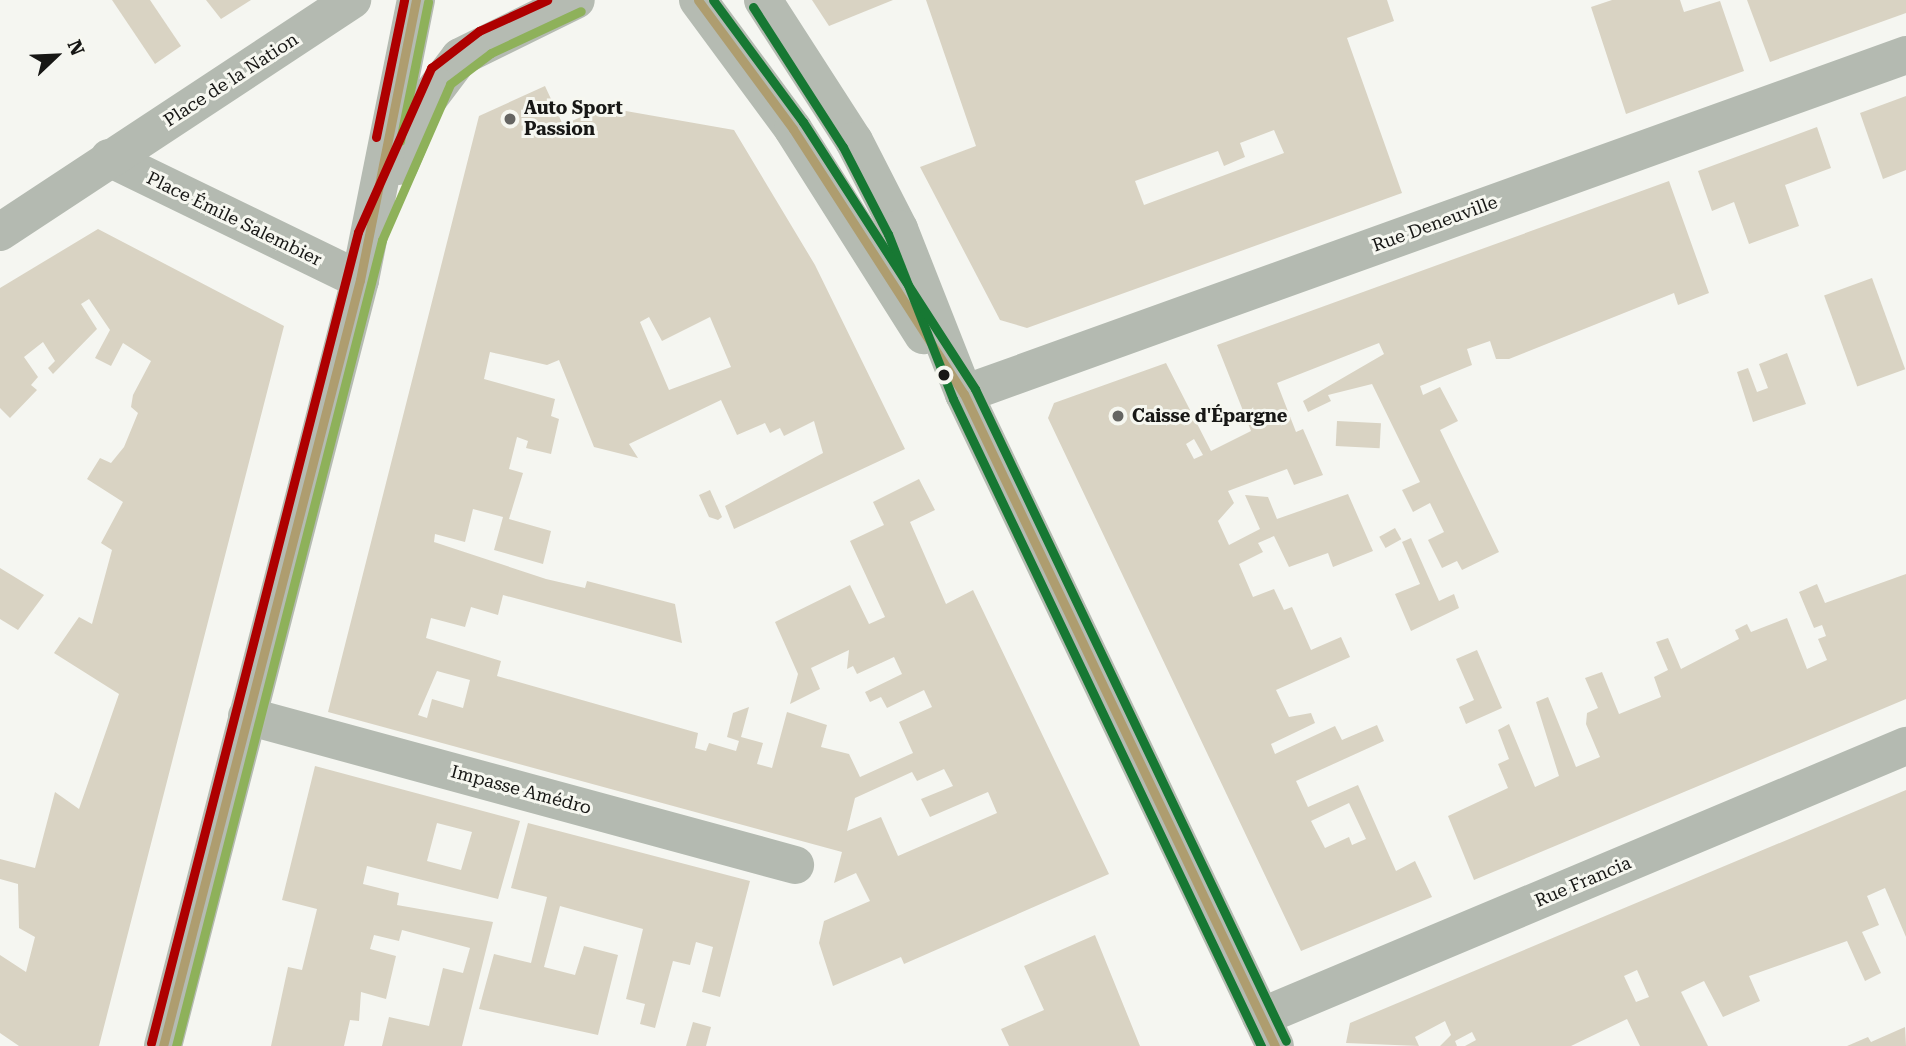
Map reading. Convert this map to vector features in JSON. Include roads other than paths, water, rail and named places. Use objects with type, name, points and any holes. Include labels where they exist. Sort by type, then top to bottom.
[{"type":"main road","points":[[163,1046],[360,279],[416,0]]},
{"type":"main road","points":[[370,236],[440,76],[485,42],[576,0]]},
{"type":"main road","points":[[698,0],[793,129],[964,394]]},
{"type":"main road","points":[[763,0],[874,177],[964,394],[1268,1031]]},
{"type":"street","name":"Place de la Nation","points":[[0,232],[108,158],[352,0]]},
{"type":"street","name":"Rue Deneuville","points":[[964,394],[1906,55]]},
{"type":"street","name":"Place Émile Salembier","points":[[108,158],[360,279]]},
{"type":"street","name":"Impasse Amédro","points":[[247,716],[795,865]]},
{"type":"street","name":"Rue Francia","points":[[1268,1031],[1906,746]]},
{"type":"place","name":"Auto Sport Passion","points":[[510,119]]},
{"type":"place","name":"Caisse d'Épargne","points":[[1118,416]]}]
